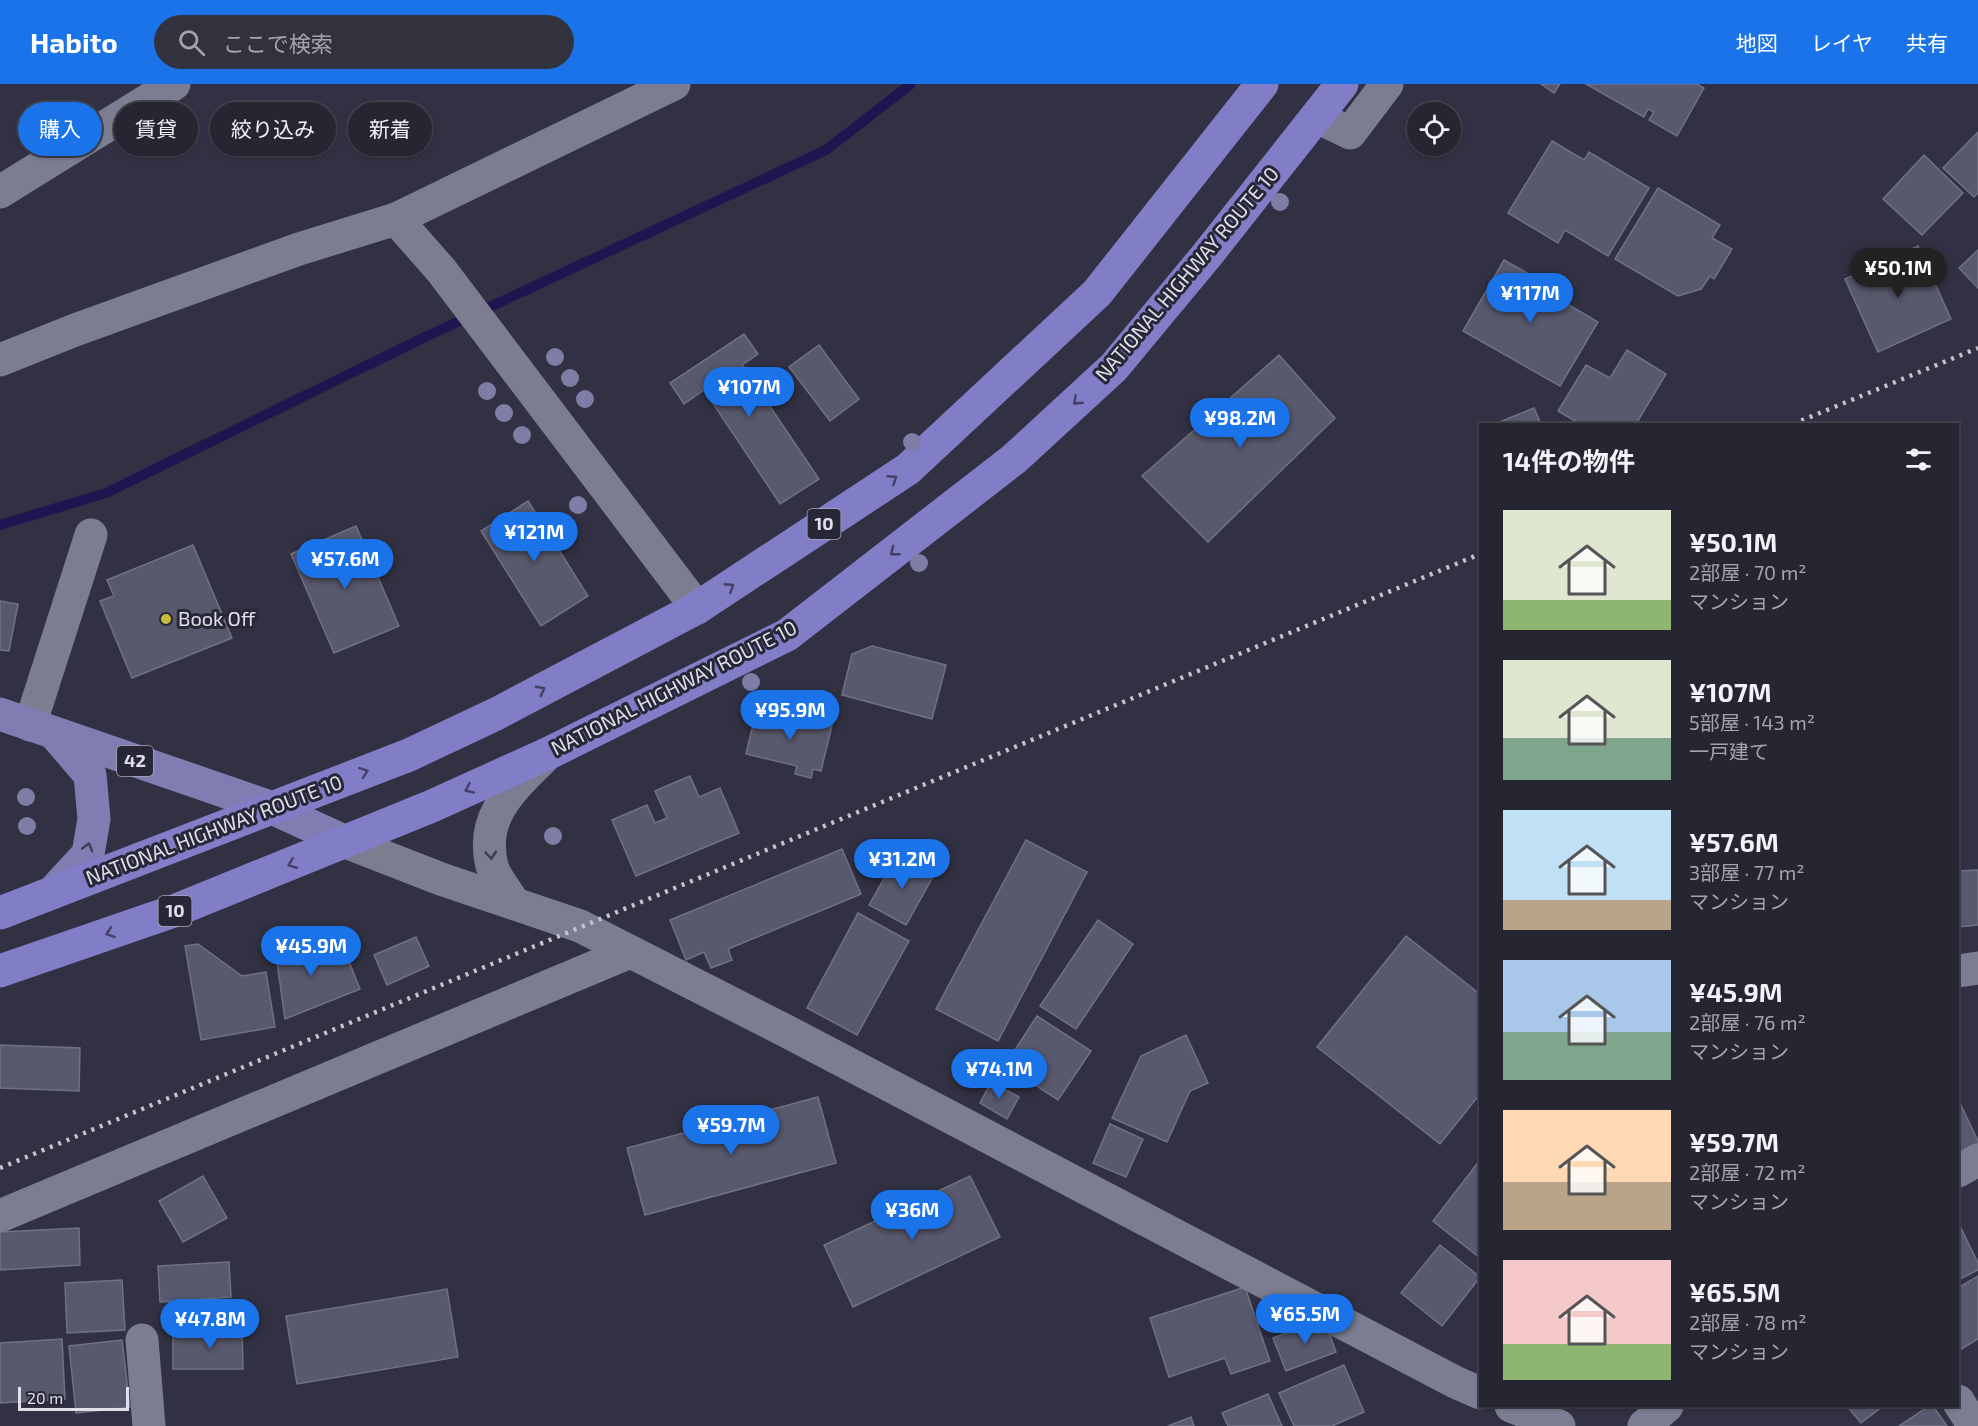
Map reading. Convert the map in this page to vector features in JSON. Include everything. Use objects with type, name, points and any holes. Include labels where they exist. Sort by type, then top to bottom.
[{"type":"highway","name":"NATIONAL HIGHWAY ROUTE 10","points":[[0,913],[409,755],[496,714],[697,608],[908,469],[1097,293],[1262,84]]},
{"type":"highway","name":"NATIONAL HIGHWAY ROUTE 10","points":[[0,971],[174,911],[346,842],[547,754],[787,635],[1014,459],[1114,368],[1342,84]]},
{"type":"main road","name":"42","points":[[28,724],[270,807],[346,842]]},
{"type":"main road","points":[[28,724],[90,776],[94,819],[88,854],[53,892]]},
{"type":"street","points":[[0,192],[174,84]]},
{"type":"street","points":[[0,360],[75,330],[288,253],[396,219],[675,84]]},
{"type":"street","points":[[1317,117],[1350,133],[1387,84]]},
{"type":"street","points":[[396,219],[441,270],[697,608]]},
{"type":"street","points":[[28,724],[91,535]]},
{"type":"street","points":[[513,902],[492,867],[489,833],[502,801],[547,754]]},
{"type":"street","points":[[346,842],[441,879],[580,926],[1479,1393]]},
{"type":"street","points":[[0,1216],[630,952]]},
{"type":"street","points":[[1959,970],[1978,968]]},
{"type":"street","points":[[1959,1170],[1978,1160]]},
{"type":"street","points":[[142,1340],[149,1426]]},
{"type":"street","points":[[1959,1403],[1974,1426]]},
{"type":"street","points":[[1513,1407],[1559,1426]]},
{"type":"street","points":[[1644,1426],[1666,1407]]},
{"type":"building","points":[[1541,84],[1560,84],[1554,93]]},
{"type":"building","points":[[1586,84],[1697,84],[1704,88],[1677,136],[1649,120],[1654,112],[1648,109],[1644,117]]},
{"type":"building","points":[[1978,132],[1978,193],[1974,197],[1943,168]]},
{"type":"building","points":[[1552,141],[1584,160],[1589,152],[1649,188],[1608,256],[1565,230],[1558,243],[1508,213]]},
{"type":"building","points":[[1924,155],[1963,193],[1922,235],[1883,199]]},
{"type":"building","points":[[1658,188],[1720,225],[1712,238],[1732,249],[1714,279],[1710,276],[1701,289],[1678,296],[1615,259]]},
{"type":"building","points":[[1918,246],[1951,319],[1878,352],[1845,279]]},
{"type":"building","points":[[1978,250],[1978,288],[1959,268]]},
{"type":"building","points":[[1504,260],[1541,281],[1538,287],[1598,322],[1560,386],[1463,331]]},
{"type":"building","points":[[744,334],[758,354],[742,365],[819,479],[780,504],[704,390],[684,404],[670,383]]},
{"type":"building","points":[[819,345],[859,399],[830,421],[789,367]]},
{"type":"building","points":[[1627,350],[1666,374],[1637,423],[1578,423],[1558,411],[1586,365],[1610,378]]},
{"type":"building","points":[[1279,355],[1335,418],[1208,542],[1142,476]]},
{"type":"building","points":[[1534,408],[1541,423],[1503,423],[1502,421]]},
{"type":"building","points":[[528,501],[588,596],[541,626],[481,531]]},
{"type":"building","points":[[356,526],[399,626],[334,653],[291,554]]},
{"type":"building","name":"Book Off","points":[[193,545],[232,638],[132,678],[100,601],[114,596],[107,580]]},
{"type":"building","points":[[0,601],[18,604],[9,651],[0,650]]},
{"type":"building","points":[[872,646],[946,665],[932,719],[842,695],[852,654]]},
{"type":"building","points":[[757,708],[832,725],[821,771],[813,769],[811,778],[795,774],[797,766],[746,754]]},
{"type":"building","points":[[690,776],[699,797],[720,788],[739,833],[636,876],[612,820],[647,805],[655,823],[667,818],[655,791]]},
{"type":"building","points":[[1026,840],[1087,872],[998,1041],[936,1009]]},
{"type":"building","points":[[842,849],[861,894],[728,949],[732,960],[711,968],[704,952],[686,960],[670,920]]},
{"type":"building","points":[[898,854],[934,875],[906,925],[869,905]]},
{"type":"building","points":[[1978,870],[1978,925],[1959,927],[1959,871]]},
{"type":"building","points":[[858,913],[909,941],[857,1035],[807,1008]]},
{"type":"building","points":[[1098,920],[1133,944],[1076,1029],[1040,1006]]},
{"type":"building","points":[[293,933],[306,964],[344,949],[360,989],[285,1019],[274,941]]},
{"type":"building","points":[[1406,936],[1479,993],[1479,1095],[1440,1144],[1317,1047]]},
{"type":"building","points":[[416,937],[429,966],[387,985],[374,955]]},
{"type":"building","points":[[198,944],[242,976],[266,972],[275,1027],[201,1040],[185,946]]},
{"type":"building","points":[[1037,1016],[1091,1051],[1058,1100],[1005,1065]]},
{"type":"building","points":[[1186,1035],[1208,1083],[1190,1091],[1167,1142],[1112,1118],[1141,1056]]},
{"type":"building","points":[[0,1045],[80,1048],[79,1091],[0,1088]]},
{"type":"building","points":[[991,1082],[1019,1097],[1007,1119],[980,1103]]},
{"type":"building","points":[[818,1097],[836,1163],[645,1215],[627,1148]]},
{"type":"building","points":[[1959,1101],[1978,1141],[1978,1144],[1959,1154]]},
{"type":"building","points":[[1110,1124],[1143,1139],[1126,1177],[1093,1163]]},
{"type":"building","points":[[1479,1161],[1479,1257],[1433,1221]]},
{"type":"building","points":[[203,1176],[227,1218],[183,1242],[159,1201]]},
{"type":"building","points":[[970,1176],[1000,1237],[853,1307],[824,1245]]},
{"type":"building","points":[[1959,1224],[1978,1263],[1978,1270],[1959,1280]]},
{"type":"building","points":[[79,1228],[80,1265],[0,1270],[0,1232]]},
{"type":"building","points":[[1440,1245],[1479,1276],[1442,1326],[1401,1293]]},
{"type":"building","points":[[229,1262],[231,1297],[160,1302],[158,1266]]},
{"type":"building","points":[[1978,1276],[1978,1339],[1959,1350],[1959,1287]]},
{"type":"building","points":[[122,1280],[125,1330],[67,1333],[65,1283]]},
{"type":"building","points":[[1245,1287],[1270,1361],[1231,1374],[1225,1358],[1169,1377],[1150,1318]]},
{"type":"building","points":[[447,1289],[458,1357],[297,1384],[286,1316]]},
{"type":"building","points":[[1324,1319],[1336,1352],[1286,1371],[1273,1338]]},
{"type":"building","points":[[217,1325],[242,1325],[243,1369],[173,1369],[173,1336],[217,1336]]},
{"type":"building","points":[[62,1339],[65,1399],[0,1403],[0,1343]]},
{"type":"building","points":[[122,1340],[130,1407],[76,1413],[69,1346]]},
{"type":"building","points":[[1344,1365],[1364,1412],[1332,1426],[1294,1426],[1279,1393]]},
{"type":"building","points":[[1268,1394],[1282,1426],[1228,1426],[1222,1413]]},
{"type":"building","points":[[1848,1407],[1882,1407],[1861,1423]]},
{"type":"building","points":[[1928,1407],[1934,1407],[1947,1426],[1899,1426]]},
{"type":"building","points":[[1191,1417],[1194,1426],[1168,1426]]},
{"type":"waterway","points":[[0,525],[106,493],[421,339],[826,150],[911,84]]},
{"type":"railway","points":[[1795,423],[1978,348]]},
{"type":"railway","points":[[0,1168],[1479,554]]},
{"type":"place","name":"Book Off","points":[[166,619]]}]
